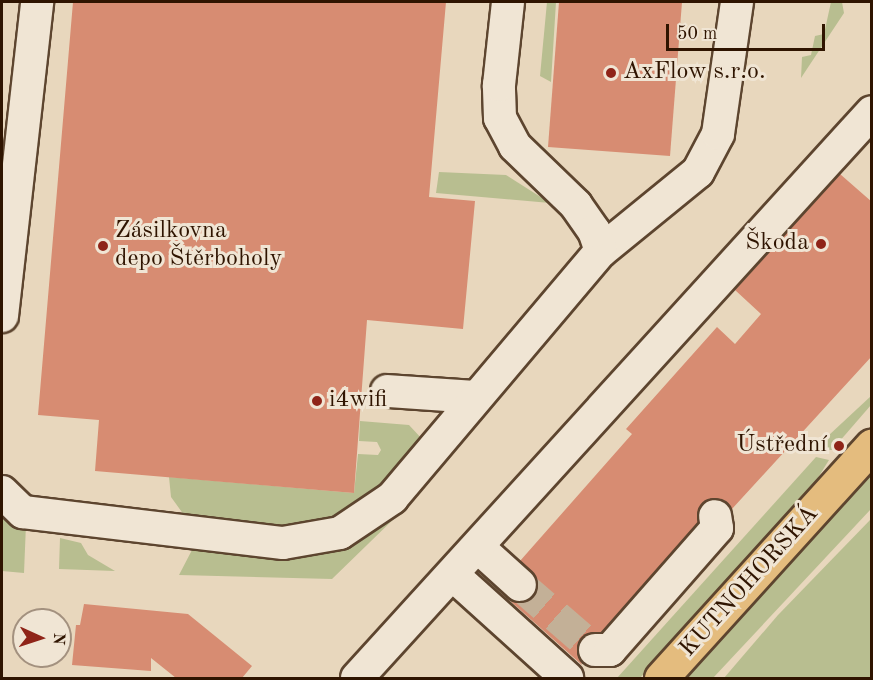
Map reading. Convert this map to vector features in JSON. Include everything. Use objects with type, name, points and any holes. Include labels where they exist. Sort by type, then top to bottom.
[{"type":"main road","name":"KUTNOHORSKÁ","points":[[661,678],[872,445]]},
{"type":"main road","name":"KUTNOHORSKÁ","points":[[838,485],[872,462]]},
{"type":"lane","points":[[2,316],[37,2]]},
{"type":"lane","points":[[508,2],[499,86],[500,118],[515,146],[576,205],[594,231],[601,251]]},
{"type":"lane","points":[[2,492],[23,512],[73,521],[283,543],[340,533],[392,498],[474,397],[601,251],[698,172],[720,125],[737,2]]},
{"type":"lane","points":[[357,678],[479,548],[616,391],[872,112]]},
{"type":"lane","points":[[387,391],[474,397]]},
{"type":"lane","points":[[595,650],[610,650],[717,528],[715,516]]},
{"type":"lane","points":[[479,548],[520,585]]},
{"type":"lane","points":[[453,575],[567,678]]},
{"type":"green space","points":[[547,2],[556,2],[551,82],[540,76]]},
{"type":"green space","points":[[831,2],[842,2],[844,13],[801,78],[802,57],[811,55],[815,36],[824,34]]},
{"type":"green space","points":[[439,172],[506,175],[550,203],[436,193]]},
{"type":"green space","points":[[871,396],[871,405],[832,450],[814,449]]},
{"type":"green space","points":[[360,421],[409,425],[423,440],[418,457],[345,517],[273,529],[207,524],[184,515],[171,497],[169,477],[354,493],[358,454],[378,455],[381,450],[377,442],[359,441]]},
{"type":"green space","points":[[816,457],[829,460],[806,497],[640,678],[617,678]]},
{"type":"green space","points":[[871,471],[871,509],[713,678],[679,678]]},
{"type":"green space","points":[[404,509],[332,579],[179,575],[192,550],[257,555],[344,546]]},
{"type":"green space","points":[[2,519],[26,524],[24,573],[2,571]]},
{"type":"green space","points":[[871,519],[871,678],[724,678],[778,615]]},
{"type":"green space","points":[[60,538],[81,543],[88,555],[115,571],[59,569]]},
{"type":"building","points":[[73,2],[446,2],[429,197],[475,201],[463,329],[367,320],[354,493],[95,471],[99,420],[38,415]]},
{"type":"building","points":[[559,2],[682,2],[670,156],[548,147]]},
{"type":"building","points":[[840,174],[872,202],[872,356],[731,510],[721,499],[703,503],[698,523],[602,632],[587,634],[580,641],[577,651],[582,665],[508,599],[525,602],[537,589],[537,579],[520,561],[632,434],[626,429],[717,327],[735,344],[761,314],[735,290]]},
{"type":"building","points":[[84,604],[188,614],[252,666],[242,678],[176,678],[151,658],[151,671],[72,665],[76,625],[80,625]]},
{"type":"tunnel","points":[[520,585],[595,650]]},
{"type":"place","name":"AxFlow s.r.o.","points":[[611,73]]},
{"type":"place","name":"Škoda","points":[[821,244]]},
{"type":"place","name":"Zásilkovna depo Štěrboholy","points":[[103,246]]},
{"type":"place","name":"i4wifi","points":[[317,401]]},
{"type":"place","name":"Ústřední","points":[[839,446]]}]
